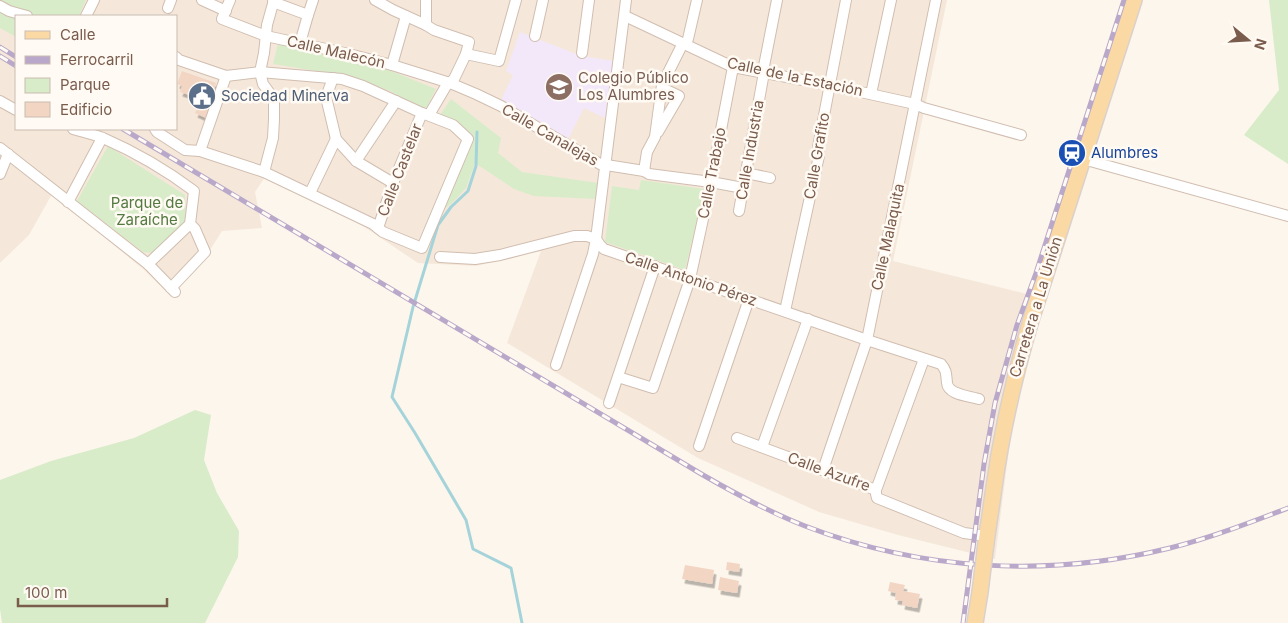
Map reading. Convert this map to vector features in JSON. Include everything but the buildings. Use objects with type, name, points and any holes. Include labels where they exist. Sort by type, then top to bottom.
[{"type":"main road","name":"Carretera a La Unión","points":[[975,623],[999,450],[1018,362],[1134,0]]},
{"type":"street","points":[[86,15],[94,0]]},
{"type":"street","name":"Calle Malecón","points":[[202,0],[224,15],[266,36],[392,65],[450,83]]},
{"type":"street","points":[[224,15],[230,0]]},
{"type":"street","points":[[300,43],[313,0]]},
{"type":"street","points":[[375,0],[434,30],[469,42],[466,54],[499,60],[516,0]]},
{"type":"street","points":[[426,0],[426,25]]},
{"type":"street","points":[[536,36],[543,0]]},
{"type":"street","points":[[582,54],[589,0]]},
{"type":"street","points":[[556,366],[594,254],[626,0]]},
{"type":"street","points":[[655,137],[662,85],[688,39],[697,0]]},
{"type":"street","name":"Calle Industria","points":[[739,210],[777,0]]},
{"type":"street","name":"Calle Grafito","points":[[784,311],[819,156],[818,147],[846,0]]},
{"type":"street","points":[[871,94],[891,0]]},
{"type":"street","name":"Calle Malaquita","points":[[822,470],[867,340],[936,0]]},
{"type":"street","points":[[264,172],[273,138],[274,119],[274,99],[262,84],[260,72],[267,25],[274,1],[308,15]]},
{"type":"street","points":[[0,6],[23,15]]},
{"type":"street","points":[[392,65],[406,16]]},
{"type":"street","name":"Calle de la Estación","points":[[625,16],[732,67],[829,85],[915,104],[932,111],[1021,135]]},
{"type":"street","name":"Calle Castelar","points":[[378,228],[393,183],[426,114],[446,86],[454,79],[466,54]]},
{"type":"street","name":"Calle Malecón","points":[[178,62],[226,76],[260,72],[342,79],[363,86],[453,125],[468,140],[422,248],[383,232],[378,228]]},
{"type":"street","name":"Calle Trabajo","points":[[618,377],[653,388],[690,278],[732,67]]},
{"type":"street","points":[[200,150],[226,76]]},
{"type":"street","points":[[333,78],[326,97],[336,139],[356,161],[393,183]]},
{"type":"street","name":"Calle Canalejas","points":[[450,83],[501,106],[600,164],[644,171],[649,174],[743,188]]},
{"type":"street","points":[[644,171],[647,152],[679,96],[662,88]]},
{"type":"street","points":[[356,161],[396,100]]},
{"type":"street","points":[[0,101],[15,108]]},
{"type":"street","points":[[76,130],[102,138],[150,162],[194,191],[190,224],[148,264]]},
{"type":"street","points":[[156,130],[186,150],[200,150],[264,172],[378,228]]},
{"type":"street","points":[[68,202],[102,138]]},
{"type":"street","points":[[310,193],[336,139]]},
{"type":"street","points":[[0,174],[4,151],[148,264],[173,290],[205,252],[195,229],[190,224]]},
{"type":"street","points":[[1083,159],[1278,210],[1288,216]]},
{"type":"street","points":[[746,173],[770,178]]},
{"type":"street","name":"Calle Antonio Pérez","points":[[440,257],[475,260],[574,236],[588,236],[596,239],[604,249],[941,364],[946,369],[949,388],[954,392],[979,399]]},
{"type":"street","points":[[609,403],[655,266]]},
{"type":"street","points":[[699,446],[749,299]]},
{"type":"street","points":[[762,447],[808,319]]},
{"type":"street","name":"Calle Azufre","points":[[737,438],[876,490],[924,359]]},
{"type":"street","points":[[876,490],[877,498],[880,500],[986,540]]},
{"type":"shaded area","points":[[0,0],[947,0],[893,261],[1047,299],[1024,367],[1011,433],[995,559],[898,535],[819,512],[698,458],[507,343],[541,251],[476,266],[418,263],[363,226],[265,177],[255,192],[262,228],[222,231],[208,253],[170,295],[143,269],[52,194],[29,235],[0,263]]},
{"type":"shaded area","name":"Colegio Público Los Alumbres","points":[[520,32],[581,56],[614,61],[607,119],[584,108],[568,139],[501,100],[513,75],[506,71]]},
{"type":"green space","points":[[0,0],[86,0],[79,15],[15,15],[15,36],[0,28]]},
{"type":"green space","points":[[1269,0],[1288,0],[1288,164],[1244,135],[1279,90]]},
{"type":"green space","points":[[278,44],[391,71],[436,89],[425,110],[390,91],[342,75],[273,64]]},
{"type":"green space","points":[[451,99],[501,138],[498,153],[522,172],[598,183],[596,199],[534,196],[514,189],[475,163],[466,188],[443,210],[473,136],[440,115]]},
{"type":"green space","name":"Parque de Zaraíche","points":[[108,146],[185,195],[186,223],[153,253],[143,252],[77,201]]},
{"type":"green space","points":[[641,180],[704,189],[685,270],[605,242],[612,186],[639,190]]},
{"type":"green space","points":[[195,410],[211,415],[204,460],[217,493],[239,531],[238,557],[205,623],[2,623],[0,609],[0,480],[51,461],[134,438]]},
{"type":"waterway","points":[[477,132],[476,166],[468,191],[451,207],[438,225],[413,307],[392,397],[466,520],[473,549],[511,568],[522,623]]},
{"type":"railway","points":[[963,623],[984,464],[995,403],[1017,325],[1036,273],[1124,0]]},
{"type":"railway","points":[[0,47],[15,56]]},
{"type":"railway","points":[[0,56],[15,65]]},
{"type":"railway","points":[[125,130],[715,482],[779,515],[849,541],[894,553],[940,561],[986,565],[1078,564],[1124,558],[1170,548],[1215,535],[1288,508]]},
{"type":"place","name":"Colegio Público Los Alumbres","points":[[559,87]]},
{"type":"place","name":"Sociedad Minerva","points":[[202,96]]},
{"type":"place","name":"Alumbres","points":[[1072,153]]}]
